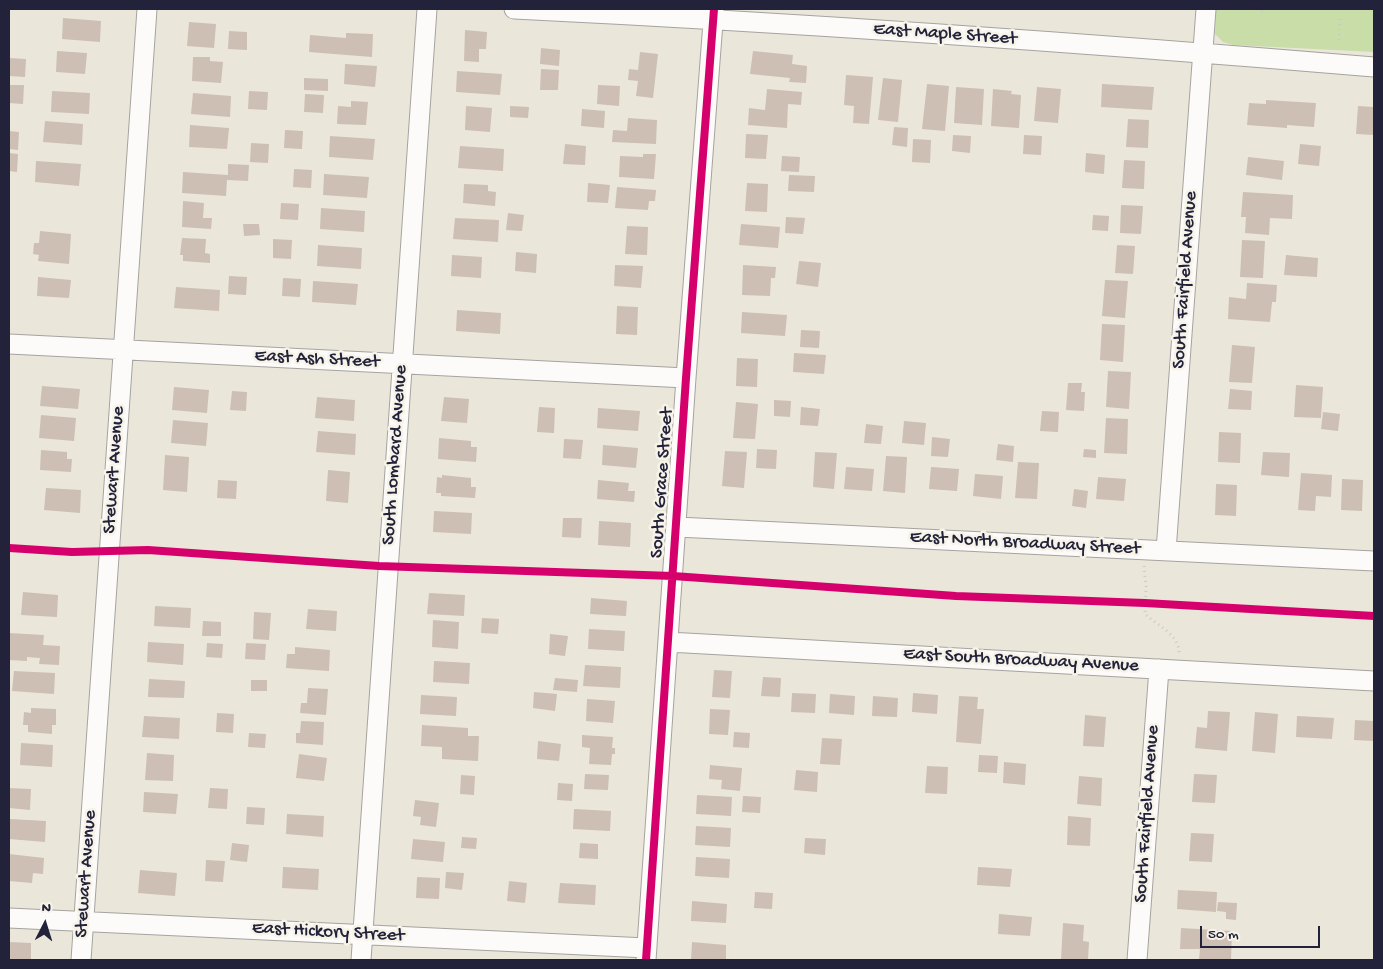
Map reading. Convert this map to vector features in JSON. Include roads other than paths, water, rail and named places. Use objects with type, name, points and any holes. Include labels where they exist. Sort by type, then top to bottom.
[{"type":"street","name":"Stewart Avenue","points":[[81,960],[147,9]]},
{"type":"street","name":"South Lombard Avenue","points":[[361,960],[426,9]]},
{"type":"street","name":"East Maple Street","points":[[514,9],[713,14],[1374,66]]},
{"type":"street","name":"South Fairfield Avenue","points":[[1166,551],[1206,9]]},
{"type":"street","name":"South Grace Street","points":[[646,954],[713,14]]},
{"type":"street","name":"East Ash Street","points":[[9,344],[686,378]]},
{"type":"street","name":"East North Broadway Street","points":[[676,527],[1374,561]]},
{"type":"street","name":"East South Broadway Avenue","points":[[668,642],[1374,680]]},
{"type":"street","name":"South Fairfield Avenue","points":[[1137,960],[1159,669]]},
{"type":"street","name":"East Hickory Street","points":[[9,918],[363,935],[646,954]]}]
